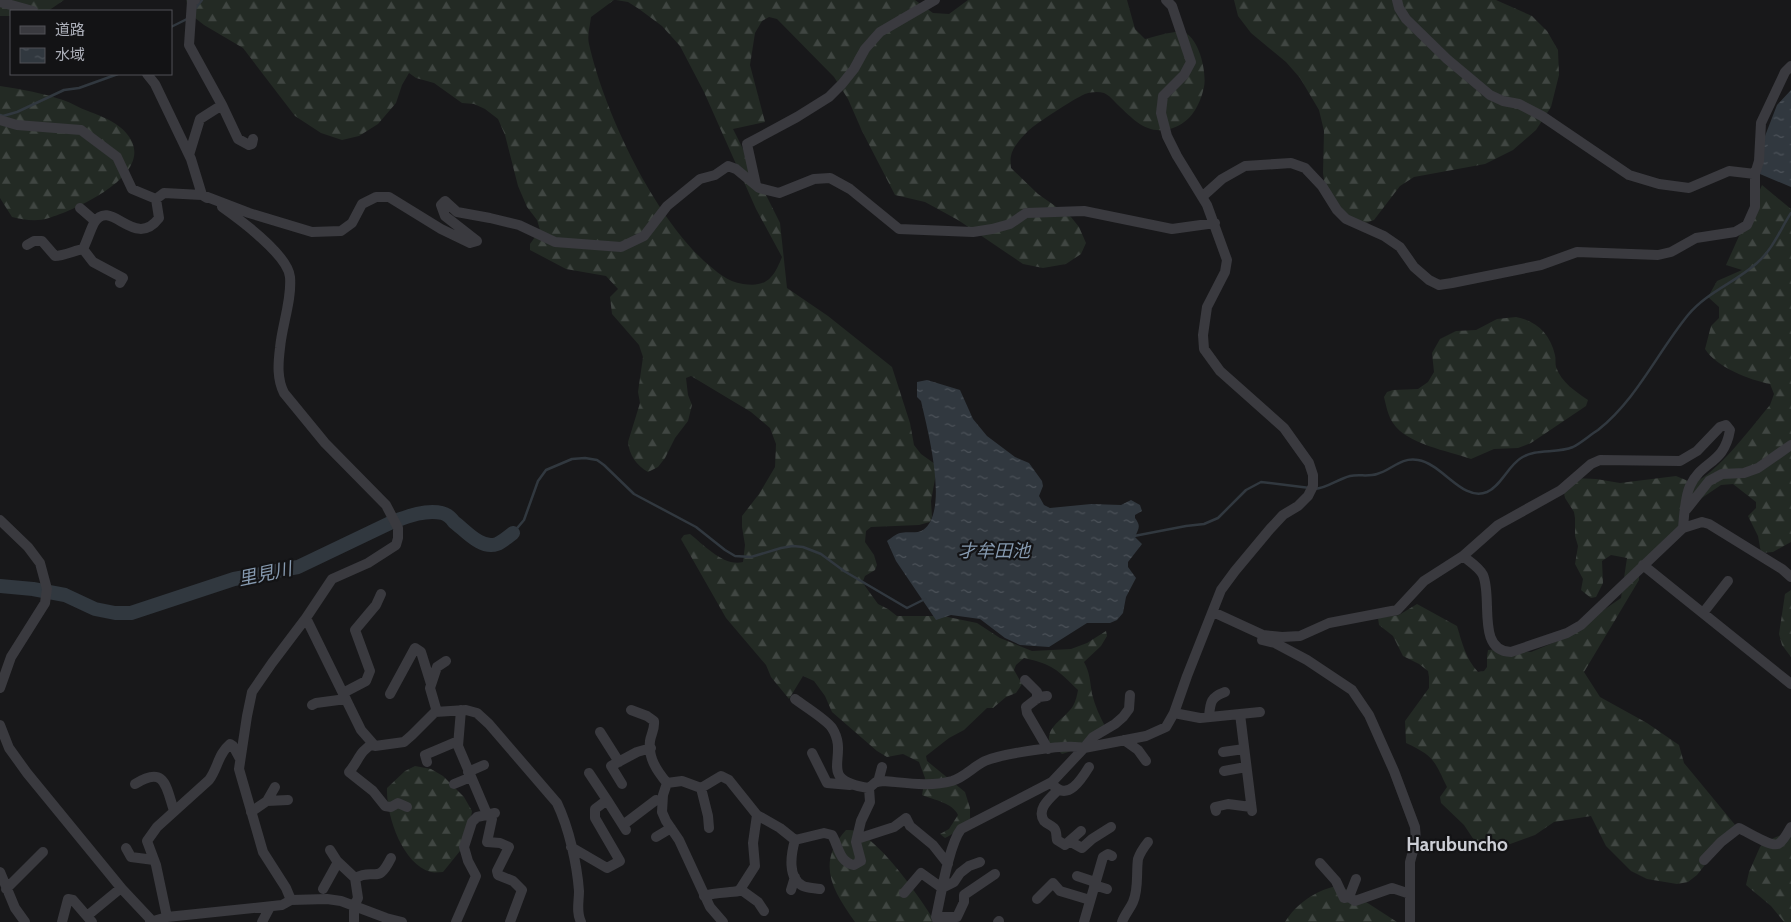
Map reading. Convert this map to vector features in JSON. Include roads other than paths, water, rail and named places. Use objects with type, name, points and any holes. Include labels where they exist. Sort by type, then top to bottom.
[{"type":"street","points":[[194,0],[192,1],[189,45],[222,105],[238,139],[249,145],[252,144],[253,139]]},
{"type":"street","points":[[756,186],[747,144],[797,117],[828,97],[842,84],[854,69],[865,49],[880,32],[935,0]]},
{"type":"street","points":[[812,753],[827,783],[853,786],[873,785],[884,781],[934,785],[955,780],[986,761],[1006,755],[1077,746],[1084,748],[1158,732],[1166,727],[1174,713],[1222,590],[1235,571],[1270,529],[1283,515],[1298,506],[1311,489],[1313,475],[1308,463],[1284,428],[1220,371],[1204,349],[1203,335],[1207,307],[1225,272],[1227,260],[1207,205],[1176,156],[1166,136],[1162,122],[1161,113],[1164,96],[1184,75],[1191,62],[1172,6],[1166,0]]},
{"type":"street","points":[[1397,0],[1399,8],[1406,19],[1447,59],[1490,95],[1503,101],[1519,104],[1542,116],[1630,175],[1659,184],[1689,188],[1730,170],[1755,174]]},
{"type":"street","points":[[0,2],[29,10]]},
{"type":"street","points":[[1202,197],[1222,179],[1245,166],[1291,164],[1305,168],[1322,186],[1336,210],[1346,219],[1384,236],[1400,247],[1414,268],[1429,280],[1439,284],[1541,265],[1577,252],[1658,255],[1672,252],[1696,238],[1735,232],[1747,225],[1755,207],[1755,174],[1759,161],[1761,123],[1785,72],[1791,66]]},
{"type":"street","points":[[148,75],[155,84],[189,155],[202,195],[241,220],[284,262],[290,275],[290,294],[281,335],[278,366],[280,384],[284,393],[325,443],[386,505],[398,528],[396,545],[368,564],[332,579],[252,692],[239,769],[263,852],[286,888],[291,900]]},
{"type":"street","points":[[189,155],[200,118],[222,105]]},
{"type":"street","points":[[0,120],[17,125],[81,130],[117,157],[132,189],[156,199]]},
{"type":"street","points":[[156,199],[164,194],[202,195],[249,213],[312,232],[341,231],[352,223],[362,204],[376,197],[389,197],[441,229],[470,243],[477,241],[445,216],[441,205],[445,201],[457,212],[519,225],[556,242],[621,246],[644,236],[667,206],[700,179],[715,175],[728,166],[736,169],[759,188],[779,193],[814,179],[830,178],[850,189],[899,229],[973,232],[1010,224],[1026,213],[1084,211],[1172,229],[1215,223]]},
{"type":"street","points":[[83,249],[95,221],[104,216],[113,216],[135,229],[145,229],[154,225],[159,218],[156,199]]},
{"type":"street","points":[[80,208],[95,221]]},
{"type":"street","points":[[27,245],[34,241],[42,241],[55,256],[83,249]]},
{"type":"street","points":[[83,249],[93,262],[123,278],[120,283]]},
{"type":"street","points":[[1213,612],[1263,635],[1282,637],[1300,636],[1329,623],[1397,610],[1424,581],[1463,556],[1498,526],[1561,490],[1596,462],[1600,460],[1680,461],[1697,451],[1720,427],[1726,425],[1730,430],[1728,443],[1722,454],[1700,471],[1690,486],[1683,528]]},
{"type":"street","points":[[1685,511],[1708,481],[1722,474],[1744,472],[1758,468],[1791,445]]},
{"type":"street","points":[[0,520],[28,547],[40,563],[47,589],[45,603],[11,657],[0,688]]},
{"type":"street","points":[[1463,556],[1482,575],[1486,587],[1490,638],[1494,646],[1502,652],[1511,652],[1567,633],[1581,625],[1683,528],[1702,522],[1709,524],[1791,576]]},
{"type":"street","points":[[1643,565],[1791,684]]},
{"type":"street","points":[[1703,613],[1728,581]]},
{"type":"street","points":[[312,705],[344,696],[366,681],[370,671],[355,630],[376,606],[377,596]]},
{"type":"street","points":[[306,618],[361,730],[375,746],[404,742],[428,718],[437,712],[461,710],[477,714],[489,724],[557,803],[563,814],[579,892],[578,915],[581,922]]},
{"type":"street","points":[[1247,629],[1249,634],[1255,638],[1275,643],[1307,660],[1352,690],[1360,699],[1394,771],[1415,827],[1416,840],[1410,862],[1410,922]]},
{"type":"street","points":[[390,694],[415,648],[420,652],[431,684]]},
{"type":"street","points":[[437,712],[430,688],[437,667],[446,661]]},
{"type":"street","points":[[1025,680],[1042,697],[1026,707],[1027,713],[1048,749]]},
{"type":"street","points":[[1209,717],[1212,700],[1217,695],[1225,692]]},
{"type":"street","points":[[1080,832],[1065,846],[1061,844],[1056,836],[1056,830],[1045,823],[1042,817],[1044,804],[1054,786],[1093,737],[1123,717],[1129,709],[1130,695]]},
{"type":"street","points":[[795,699],[832,726],[836,735],[839,774],[843,781],[853,786]]},
{"type":"street","points":[[461,710],[458,746],[491,815],[488,842],[500,843],[509,847],[497,871],[498,875],[513,881],[522,890],[510,922]]},
{"type":"street","points":[[631,710],[654,721],[655,728],[650,741],[654,766],[666,783]]},
{"type":"street","points":[[1174,713],[1200,718],[1260,712]]},
{"type":"street","points":[[1216,811],[1215,807],[1228,804],[1252,809],[1240,714]]},
{"type":"street","points":[[0,725],[9,748],[27,773],[151,922],[167,917],[270,907],[282,905],[291,900],[327,899],[341,901],[402,922]]},
{"type":"street","points":[[600,732],[618,762]]},
{"type":"street","points":[[1124,740],[1138,750],[1146,761]]},
{"type":"street","points":[[425,755],[458,741]]},
{"type":"street","points":[[167,917],[154,860],[146,841],[156,827],[209,780],[216,771],[220,754],[230,744],[240,759]]},
{"type":"street","points":[[373,744],[365,748],[360,754],[357,763],[349,772],[373,791],[380,803],[385,806],[391,807],[398,803],[404,803]]},
{"type":"street","points":[[622,784],[612,766],[637,752],[651,748]]},
{"type":"street","points":[[1223,752],[1244,749]]},
{"type":"street","points":[[454,784],[484,765]]},
{"type":"street","points":[[795,840],[824,833],[832,834],[843,860],[854,865],[861,861],[856,842],[861,821],[870,802],[873,785],[882,767]]},
{"type":"street","points":[[1054,786],[1066,791],[1073,788],[1079,783],[1089,768]]},
{"type":"street","points":[[1224,771],[1246,768]]},
{"type":"street","points":[[589,773],[625,827],[656,800]]},
{"type":"street","points":[[135,784],[144,778],[158,776],[167,787],[174,811]]},
{"type":"street","points":[[701,788],[716,778],[725,777],[757,815],[780,828],[795,840]]},
{"type":"street","points":[[666,783],[682,781],[701,788]]},
{"type":"street","points":[[666,783],[662,812],[679,840],[710,907],[723,922]]},
{"type":"street","points":[[995,874],[964,894],[964,902],[957,917],[937,919],[942,888],[956,835],[961,830],[994,818],[1054,786]]},
{"type":"street","points":[[251,812],[267,801],[275,787]]},
{"type":"street","points":[[701,788],[709,828]]},
{"type":"street","points":[[267,801],[288,800]]},
{"type":"street","points":[[571,847],[607,868],[620,861],[595,818],[595,809],[607,800]]},
{"type":"street","points":[[456,922],[476,876],[468,861],[464,847],[472,822],[477,817],[491,815]]},
{"type":"street","points":[[704,896],[715,892],[728,893],[740,889],[755,866],[754,844],[757,815]]},
{"type":"street","points":[[857,838],[894,827],[906,818],[910,826],[933,845],[948,864]]},
{"type":"street","points":[[1071,842],[1082,848],[1111,827]]},
{"type":"street","points":[[1704,860],[1721,842],[1740,828],[1772,844],[1778,844],[1791,827]]},
{"type":"street","points":[[656,837],[671,828]]},
{"type":"street","points":[[791,890],[794,877],[791,854],[795,840]]},
{"type":"street","points":[[1122,922],[1125,913],[1133,902],[1138,885],[1138,860],[1140,853],[1148,842]]},
{"type":"street","points":[[126,848],[131,857],[154,860]]},
{"type":"street","points":[[330,850],[338,862],[355,878],[358,898],[354,906],[354,921]]},
{"type":"street","points":[[6,888],[43,852]]},
{"type":"street","points":[[1084,922],[1103,856],[1108,854],[1112,856]]},
{"type":"street","points":[[355,878],[361,875],[378,875],[384,872],[391,858]]},
{"type":"street","points":[[323,889],[338,862]]},
{"type":"street","points":[[942,888],[954,882],[960,873],[969,866],[980,862]]},
{"type":"street","points":[[1320,863],[1336,881],[1344,898],[1349,897],[1355,901],[1392,888],[1410,894]]},
{"type":"street","points":[[0,872],[14,908],[25,922]]},
{"type":"street","points":[[904,894],[921,873],[942,888]]},
{"type":"street","points":[[1077,876],[1107,889]]},
{"type":"street","points":[[794,877],[803,886],[820,889]]},
{"type":"street","points":[[1349,897],[1356,879]]},
{"type":"street","points":[[1036,899],[1053,883],[1060,891],[1090,900]]},
{"type":"street","points":[[62,922],[68,898],[73,900],[90,919],[121,888]]},
{"type":"street","points":[[740,889],[764,905]]},
{"type":"street","points":[[262,922],[270,907]]},
{"type":"water","points":[[1791,90],[1791,187],[1760,174],[1765,136],[1777,105]]},
{"type":"water","name":"才牟田池","points":[[927,380],[960,390],[973,419],[987,436],[1015,457],[1029,463],[1042,481],[1043,486],[1039,496],[1044,505],[1050,508],[1091,504],[1121,505],[1131,500],[1140,505],[1142,511],[1135,515],[1139,527],[1135,537],[1142,544],[1128,562],[1128,567],[1136,578],[1126,597],[1123,613],[1117,620],[1110,623],[1087,623],[1049,647],[1020,645],[1005,638],[980,619],[951,615],[936,620],[896,561],[887,541],[900,533],[923,530],[931,520],[935,506],[936,488],[931,449],[921,401],[917,397],[917,382]]},
{"type":"waterway","points":[[195,9],[202,0]]},
{"type":"waterway","points":[[172,26],[187,19]]},
{"type":"waterway","points":[[0,115],[3,116],[17,112],[64,90],[79,88],[115,75]]},
{"type":"waterway","points":[[1315,489],[1350,476],[1377,474],[1406,460],[1418,460],[1436,468],[1469,492],[1478,494],[1492,489],[1516,462],[1527,455],[1573,447],[1612,418],[1635,390],[1688,315],[1696,307],[1763,258],[1791,213]]},
{"type":"waterway","points":[[513,533],[524,520],[538,481],[546,470],[572,459],[585,458],[597,460],[634,494],[696,527],[735,556],[751,557],[781,548],[803,547],[821,554],[844,571],[907,608],[925,599]]},
{"type":"waterway","points":[[1134,536],[1204,524],[1218,518],[1246,490],[1261,482],[1310,488]]},
{"type":"waterway","name":"里見川","points":[[0,586],[33,589],[65,595],[95,609],[115,613],[131,613],[234,579],[298,567],[390,523],[422,513],[436,512],[446,514],[479,542],[485,544],[497,544],[513,533]]},
{"type":"district","name":"Harubuncho","points":[[1457,844]]}]
